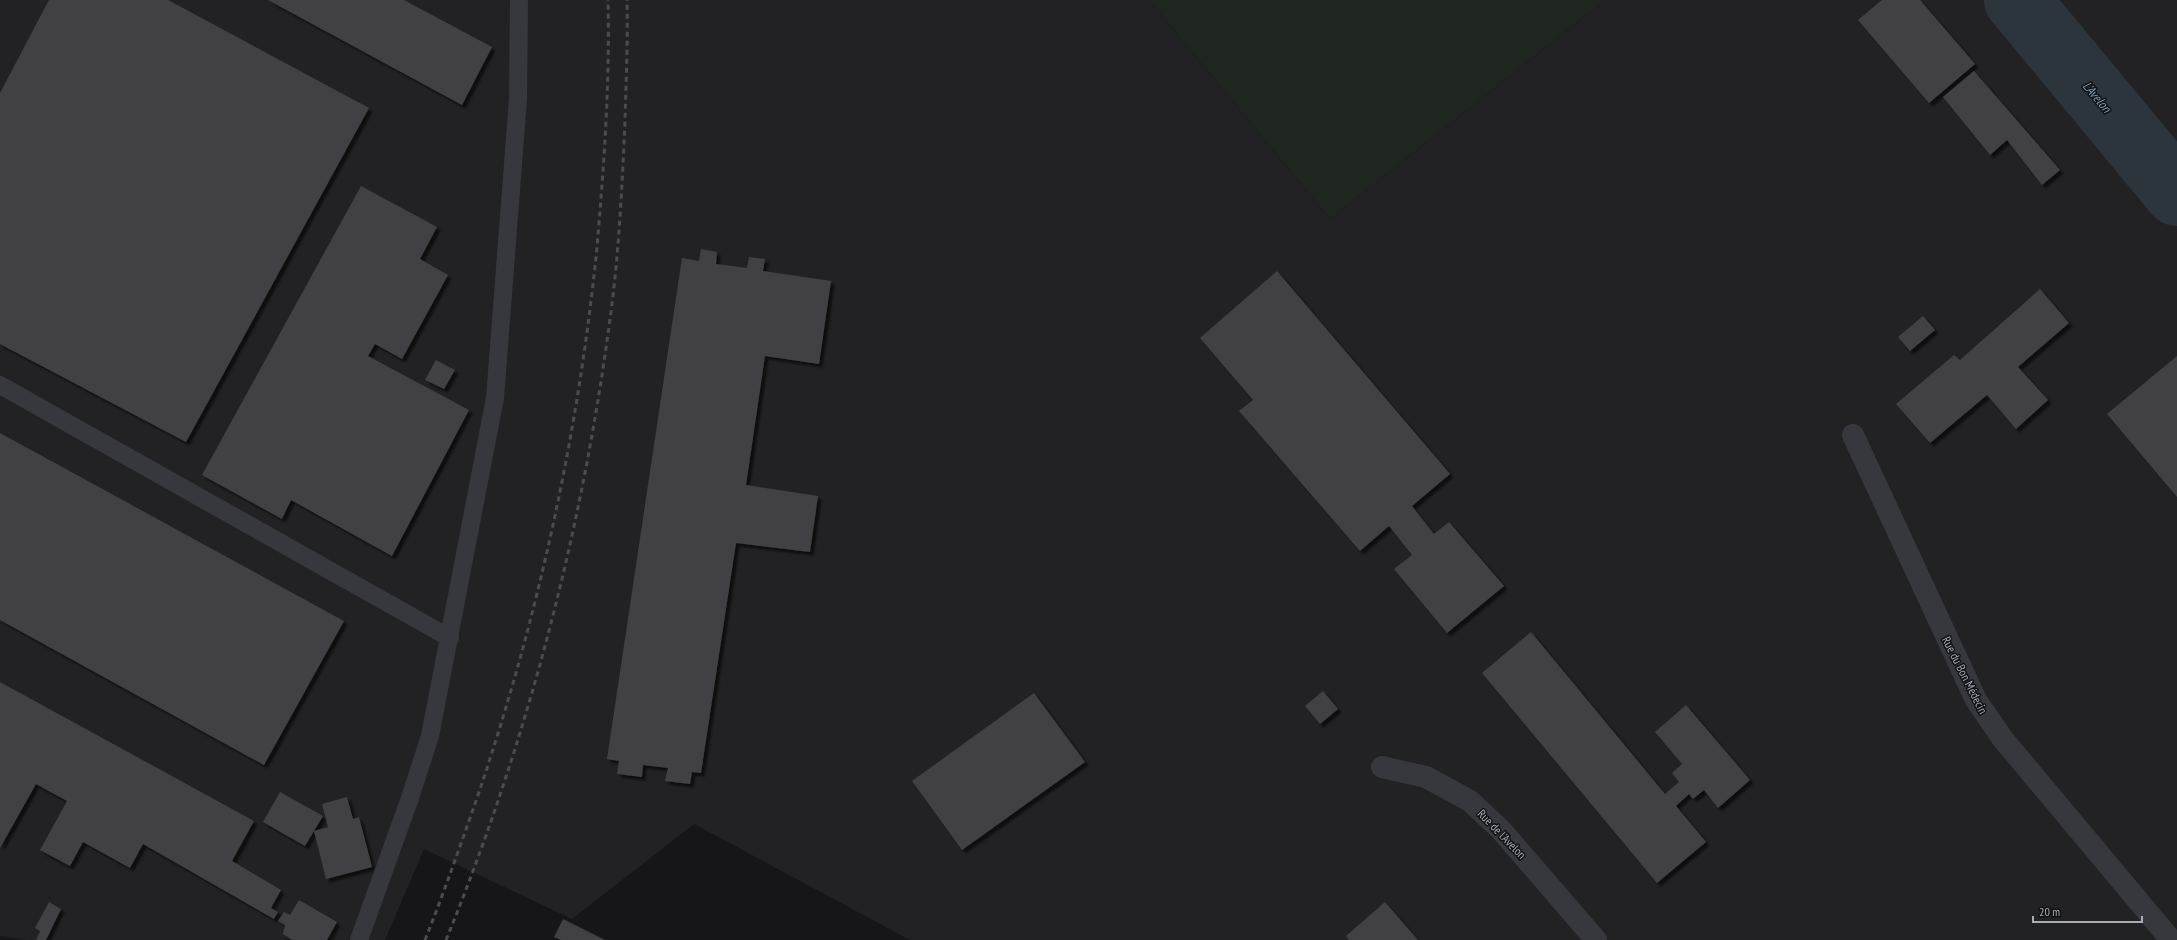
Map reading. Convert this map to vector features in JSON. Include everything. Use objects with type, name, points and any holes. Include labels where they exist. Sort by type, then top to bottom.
[{"type":"street","name":"Rue du Bon Médecin","points":[[1853,435],[1976,700],[2002,738],[2171,940]]},
{"type":"street","name":"Rue de l'Avelon","points":[[1382,767],[1426,777],[1470,801],[1501,830],[1596,940]]},
{"type":"lane","points":[[358,940],[423,762],[436,712],[490,427],[499,366],[518,99],[519,0]]},
{"type":"lane","points":[[0,385],[450,638]]},
{"type":"shaded area","points":[[0,0],[1149,0],[1330,219],[1605,0],[2177,0],[2177,940],[910,940],[694,824],[572,919],[424,849],[385,940],[26,940],[0,936]]},
{"type":"shaded area","points":[[1149,0],[1605,0],[1330,219]]},
{"type":"building","points":[[49,0],[168,0],[369,108],[186,442],[0,344],[0,93]]},
{"type":"building","points":[[268,0],[404,0],[492,47],[462,105]]},
{"type":"building","points":[[1882,0],[1920,0],[1975,64],[1929,103],[1858,20]]},
{"type":"building","points":[[1974,71],[2060,170],[2042,185],[2007,140],[1990,155],[1943,97]]},
{"type":"building","points":[[361,186],[437,227],[420,259],[448,275],[402,359],[375,344],[368,356],[469,410],[392,556],[291,500],[282,519],[202,475]]},
{"type":"building","points":[[701,249],[717,252],[716,264],[747,268],[749,257],[765,259],[763,271],[831,281],[819,364],[765,356],[746,485],[818,496],[810,552],[736,543],[701,773],[692,772],[690,784],[665,781],[668,768],[643,765],[642,777],[617,774],[619,761],[607,759],[682,258],[699,261]]},
{"type":"building","points":[[1277,271],[1450,474],[1412,506],[1434,534],[1449,522],[1504,586],[1447,633],[1394,569],[1412,555],[1389,526],[1360,551],[1239,411],[1253,400],[1200,338]]},
{"type":"building","points":[[2040,289],[2069,323],[2018,367],[2048,400],[2016,429],[1987,395],[1930,443],[1896,404],[1954,355],[1960,360]]},
{"type":"building","points":[[1923,316],[1935,330],[1910,351],[1898,337]]},
{"type":"building","points":[[2177,356],[2177,497],[2107,414]]},
{"type":"building","points":[[436,360],[455,370],[444,389],[425,380]]},
{"type":"building","points":[[0,433],[344,621],[264,765],[0,620]]},
{"type":"building","points":[[1531,632],[1665,794],[1679,782],[1672,773],[1682,764],[1655,732],[1686,705],[1750,780],[1718,808],[1704,790],[1693,799],[1689,794],[1676,806],[1706,842],[1657,883],[1482,673]]},
{"type":"building","points":[[0,682],[254,821],[232,861],[281,890],[271,908],[278,912],[274,919],[143,844],[130,868],[83,842],[70,866],[40,850],[67,801],[36,784],[0,848]]},
{"type":"building","points":[[1323,691],[1338,709],[1320,724],[1305,706]]},
{"type":"building","points":[[1034,693],[1085,762],[962,850],[912,781]]},
{"type":"building","points":[[280,792],[323,816],[305,846],[263,822]]},
{"type":"building","points":[[347,797],[353,819],[359,817],[372,867],[326,879],[314,831],[328,827],[322,804]]},
{"type":"building","points":[[299,900],[337,922],[327,940],[292,940],[283,934],[285,925],[278,921],[284,912],[290,915]]},
{"type":"building","points":[[49,902],[61,909],[46,940],[36,940],[40,931],[35,928]]},
{"type":"building","points":[[1385,902],[1418,940],[1349,940],[1346,936]]},
{"type":"building","points":[[563,919],[605,940],[561,940],[554,937]]},
{"type":"waterway","name":"L'Avelon","points":[[2017,0],[2177,193]]},
{"type":"railway","points":[[425,940],[475,804],[518,667],[552,529],[566,459],[579,389],[597,247],[606,124],[608,0]]},
{"type":"railway","points":[[446,940],[502,789],[526,713],[548,635],[584,478],[598,399],[616,270],[625,121],[627,0]]}]
